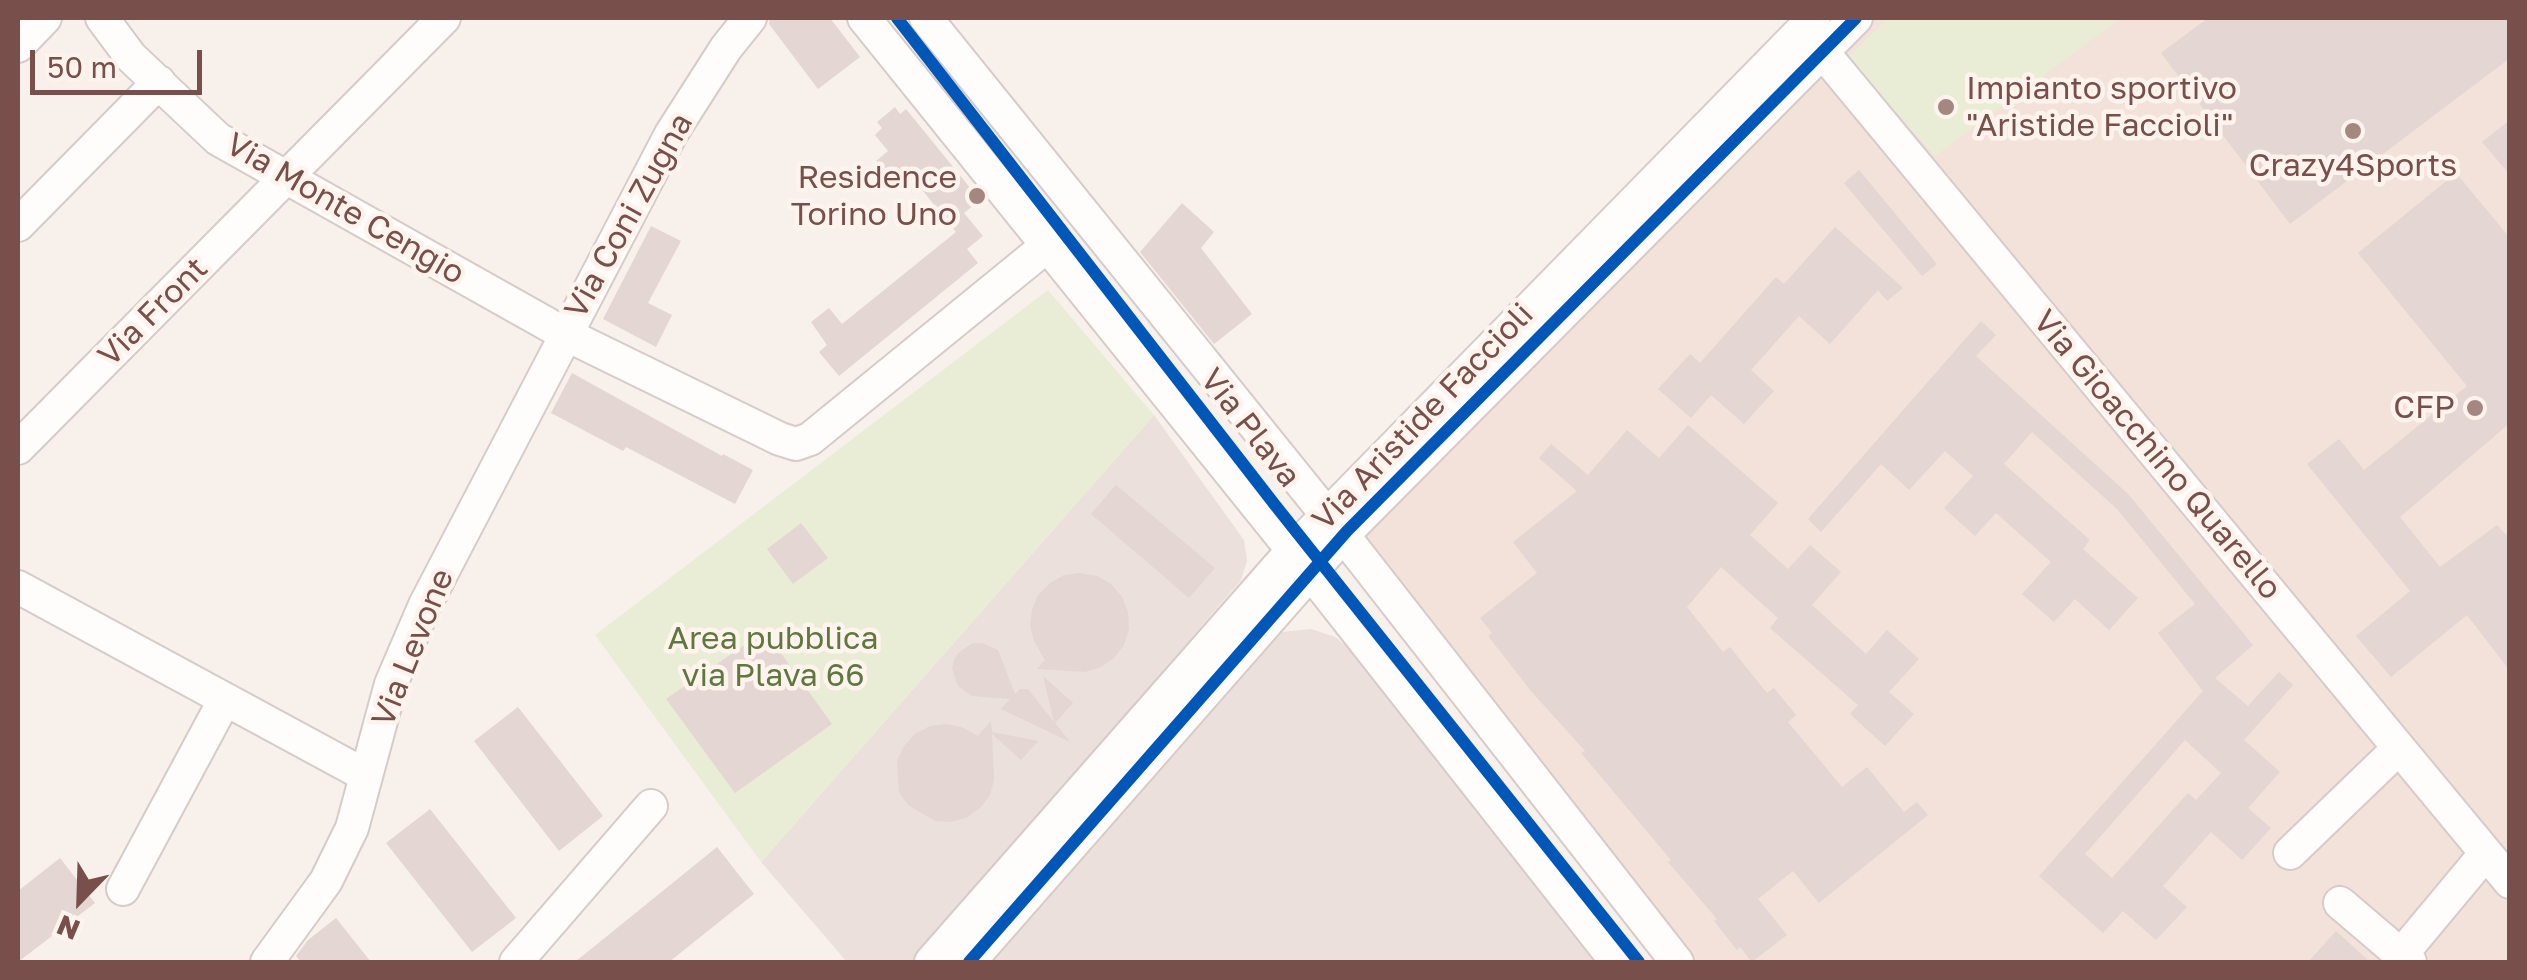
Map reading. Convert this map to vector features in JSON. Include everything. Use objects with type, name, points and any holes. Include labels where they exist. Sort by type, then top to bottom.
[{"type":"street","points":[[18,46],[45,18]]},
{"type":"street","name":"Via Monte Cengio","points":[[102,18],[131,57],[218,138],[565,334]]},
{"type":"street","name":"Via Front","points":[[18,448],[444,18]]},
{"type":"street","name":"Via Coni Zugna","points":[[750,18],[670,134],[565,334],[780,440],[796,444],[810,440],[1048,245]]},
{"type":"street","name":"Via Plava","points":[[864,18],[1302,562],[1617,962]]},
{"type":"street","name":"Via Plava","points":[[926,18],[1335,526],[1677,962]]},
{"type":"street","name":"Via Aristide Faccioli","points":[[931,962],[1335,526],[1814,32],[1856,18]]},
{"type":"street","name":"Via Gioacchino Quarello","points":[[1814,32],[2510,882]]},
{"type":"street","points":[[18,225],[159,82]]},
{"type":"street","points":[[1085,290],[1120,260]]},
{"type":"street","name":"Via Levone","points":[[267,962],[326,881],[352,828],[391,684],[425,606],[565,334]]},
{"type":"street","name":"Via Aristide Faccioli","points":[[969,962],[1302,562]]},
{"type":"street","points":[[18,587],[366,775]]},
{"type":"street","points":[[123,889],[224,700]]},
{"type":"street","points":[[2290,854],[2399,748]]},
{"type":"street","points":[[516,962],[650,806]]},
{"type":"street","points":[[2340,903],[2406,958],[2486,853]]},
{"type":"shaded area","points":[[1856,18],[2509,18],[2509,962],[1677,962],[1343,535]]},
{"type":"shaded area","points":[[1154,415],[1244,540],[1247,561],[1241,580],[914,962],[847,962],[761,862]]},
{"type":"shaded area","points":[[1311,629],[1335,637],[1355,653],[1599,962],[988,962],[1263,646],[1281,632]]},
{"type":"green space","name":"Impianto sportivo \"Aristide Faccioli\"","points":[[1888,18],[2121,18],[1935,156],[1848,58]]},
{"type":"green space","name":"Area pubblica via Plava 66","points":[[1048,290],[1154,415],[761,862],[595,635]]},
{"type":"building","points":[[770,18],[830,18],[860,57],[818,89],[769,24]]},
{"type":"building","points":[[2208,18],[2510,18],[2510,58],[2290,224],[2161,53]]},
{"type":"building","points":[[895,107],[900,114],[906,109],[980,200],[964,213],[983,236],[967,249],[978,263],[839,376],[819,352],[827,345],[811,322],[829,308],[842,324],[956,232],[919,186],[912,191],[900,175],[892,182],[876,161],[888,151],[875,135],[882,128],[877,122]]},
{"type":"building","points":[[2510,120],[2510,175],[2482,142]]},
{"type":"building","points":[[1859,170],[1937,264],[1922,276],[1844,183]]},
{"type":"building","name":"CFP","points":[[2456,173],[2510,238],[2510,423],[2400,517],[2440,567],[2497,525],[2510,539],[2510,671],[2467,615],[2391,677],[2356,636],[2410,591],[2307,464],[2339,439],[2364,470],[2467,386],[2358,253]]},
{"type":"building","points":[[1182,203],[1214,232],[1201,248],[1252,314],[1214,344],[1140,252]]},
{"type":"building","points":[[651,226],[681,241],[648,303],[672,315],[656,347],[603,319]]},
{"type":"building","points":[[1835,227],[1903,288],[1887,301],[1878,290],[1830,344],[1799,316],[1751,370],[1774,391],[1744,424],[1711,395],[1691,418],[1658,389],[1690,354],[1700,363],[1776,277],[1784,284]]},
{"type":"building","points":[[1981,321],[1996,335],[1976,356],[2128,494],[2253,645],[2215,678],[2248,706],[2279,672],[2293,685],[2244,740],[2280,772],[2248,808],[2271,828],[2242,860],[2211,832],[2163,886],[2187,907],[2156,940],[2123,911],[2103,933],[2039,876],[2203,691],[2158,633],[2195,604],[2117,509],[2032,432],[2004,464],[2090,540],[2083,549],[2138,598],[2109,630],[2075,599],[2054,622],[2022,594],[2051,562],[1996,513],[1975,536],[1944,508],[1973,476],[1945,451],[1909,490],[1881,464],[1821,532],[1808,519]],"holes":[[[2185,740],[2221,773],[2196,800],[2188,793],[2112,878],[2085,854]]]},
{"type":"building","points":[[572,373],[753,470],[735,504],[551,413]]},
{"type":"building","points":[[1688,425],[1778,503],[1750,535],[1788,569],[1810,545],[1841,572],[1812,605],[1866,654],[1887,630],[1919,659],[1889,692],[1914,714],[1885,746],[1850,714],[1858,705],[1770,628],[1778,618],[1721,567],[1687,607],[1723,652],[1730,647],[1767,693],[1774,688],[1796,715],[1788,722],[1842,787],[1867,767],[1904,812],[1917,802],[1928,815],[1819,903],[1793,871],[1758,899],[1787,935],[1752,962],[1740,947],[1737,950],[1714,921],[1717,919],[1668,862],[1671,860],[1581,753],[1585,751],[1531,691],[1488,636],[1492,633],[1480,618],[1537,573],[1513,542],[1577,491],[1539,458],[1551,444],[1588,475],[1627,430],[1659,458]]},
{"type":"building","points":[[1116,485],[1215,568],[1189,598],[1091,514]]},
{"type":"building","points":[[801,523],[828,558],[793,584],[767,549]]},
{"type":"building","points":[[1080,573],[1111,584],[1122,597],[1129,629],[1124,645],[1101,667],[1085,672],[1037,669],[1045,660],[1030,626],[1038,595],[1064,575]]},
{"type":"building","points":[[765,631],[832,724],[735,793],[666,699]]},
{"type":"building","points":[[973,643],[998,650],[1015,694],[1028,689],[1054,722],[1043,676],[1073,703],[1055,723],[1070,742],[1001,709],[1010,699],[972,696],[958,686],[952,669],[954,660]]},
{"type":"building","points":[[518,707],[603,816],[559,851],[474,741]]},
{"type":"building","points":[[991,721],[992,732],[1038,741],[1021,760],[992,734],[994,780],[990,795],[980,808],[966,818],[950,822],[935,821],[908,805],[899,792],[897,761],[915,734],[930,726],[946,724],[978,736]]},
{"type":"building","points":[[430,809],[516,918],[472,952],[386,843]]},
{"type":"building","points":[[717,847],[754,894],[669,962],[575,962]]},
{"type":"building","points":[[60,858],[95,903],[18,962],[18,891]]},
{"type":"building","points":[[336,918],[371,962],[301,962],[296,956],[308,940]]},
{"type":"building","points":[[2336,931],[2370,962],[2308,962]]},
{"type":"cycle path","points":[[897,18],[1275,505],[1639,962]]},
{"type":"cycle path","points":[[969,962],[1347,531],[1856,18]]},
{"type":"place","name":"Impianto sportivo \"Aristide Faccioli\"","points":[[1946,107]]},
{"type":"place","name":"Crazy4Sports","points":[[2353,131]]},
{"type":"place","name":"Residence Torino Uno","points":[[977,196]]},
{"type":"place","name":"CFP","points":[[2475,408]]}]
